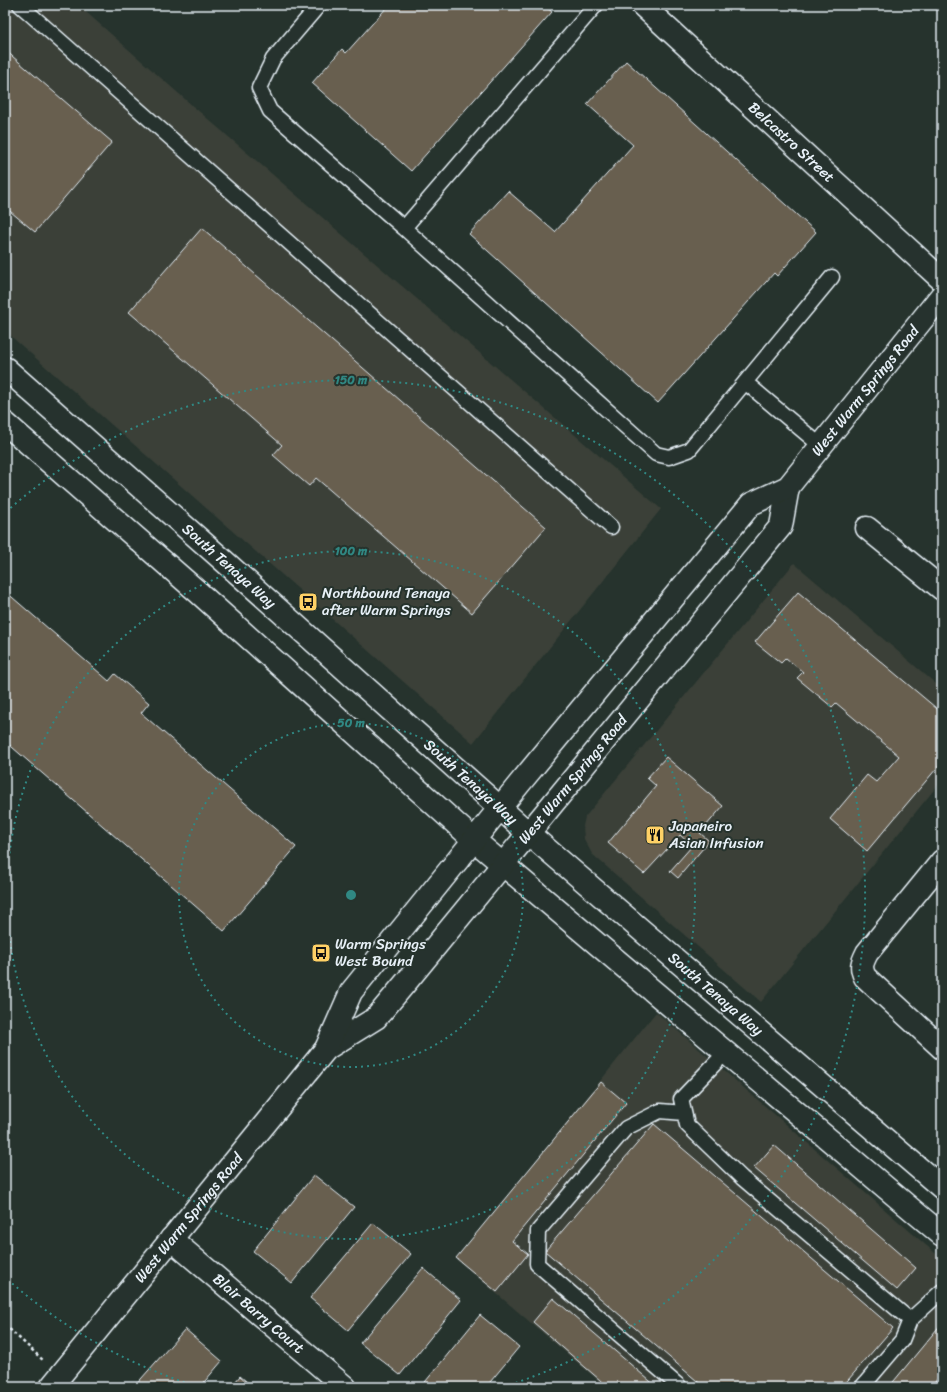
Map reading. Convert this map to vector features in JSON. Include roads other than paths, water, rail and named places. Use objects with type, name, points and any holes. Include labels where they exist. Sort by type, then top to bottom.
[{"type":"street","name":"Belcastro Street","points":[[642,5],[942,280]]},
{"type":"street","name":"West Warm Springs Road","points":[[56,1382],[326,1049],[351,992],[500,808],[751,504],[788,487],[942,294]]},
{"type":"street","name":"South Tenaya Way","points":[[5,368],[230,566],[528,833],[942,1188]]},
{"type":"street","points":[[5,423],[198,592],[474,840],[942,1235]]},
{"type":"street","name":"West Warm Springs Road","points":[[326,1049],[376,1018],[781,526],[788,487]]},
{"type":"street","points":[[867,528],[942,589]]},
{"type":"street","points":[[942,861],[867,954],[861,970],[864,977],[942,1048]]},
{"type":"street","name":"Blair Barry Court","points":[[171,1239],[345,1387]]},
{"type":"lane","points":[[20,5],[611,527]]},
{"type":"lane","points":[[319,5],[272,59],[259,88],[270,112],[404,228],[656,454],[669,457],[689,450],[832,277]]},
{"type":"lane","points":[[404,228],[596,5]]},
{"type":"lane","points":[[746,382],[821,446]]},
{"type":"lane","points":[[726,1052],[681,1098],[687,1125],[742,1178],[910,1320]]},
{"type":"lane","points":[[680,1387],[537,1264],[538,1231],[626,1128],[660,1111],[684,1113]]},
{"type":"lane","points":[[862,1387],[902,1340],[910,1320],[942,1291]]},
{"type":"place","name":"Northbound Tenaya after Warm Springs","points":[[308,602]]},
{"type":"place","name":"Japaneiro Asian Infusion","points":[[655,835]]},
{"type":"place","name":"Warm Springs West Bound","points":[[321,953]]}]
